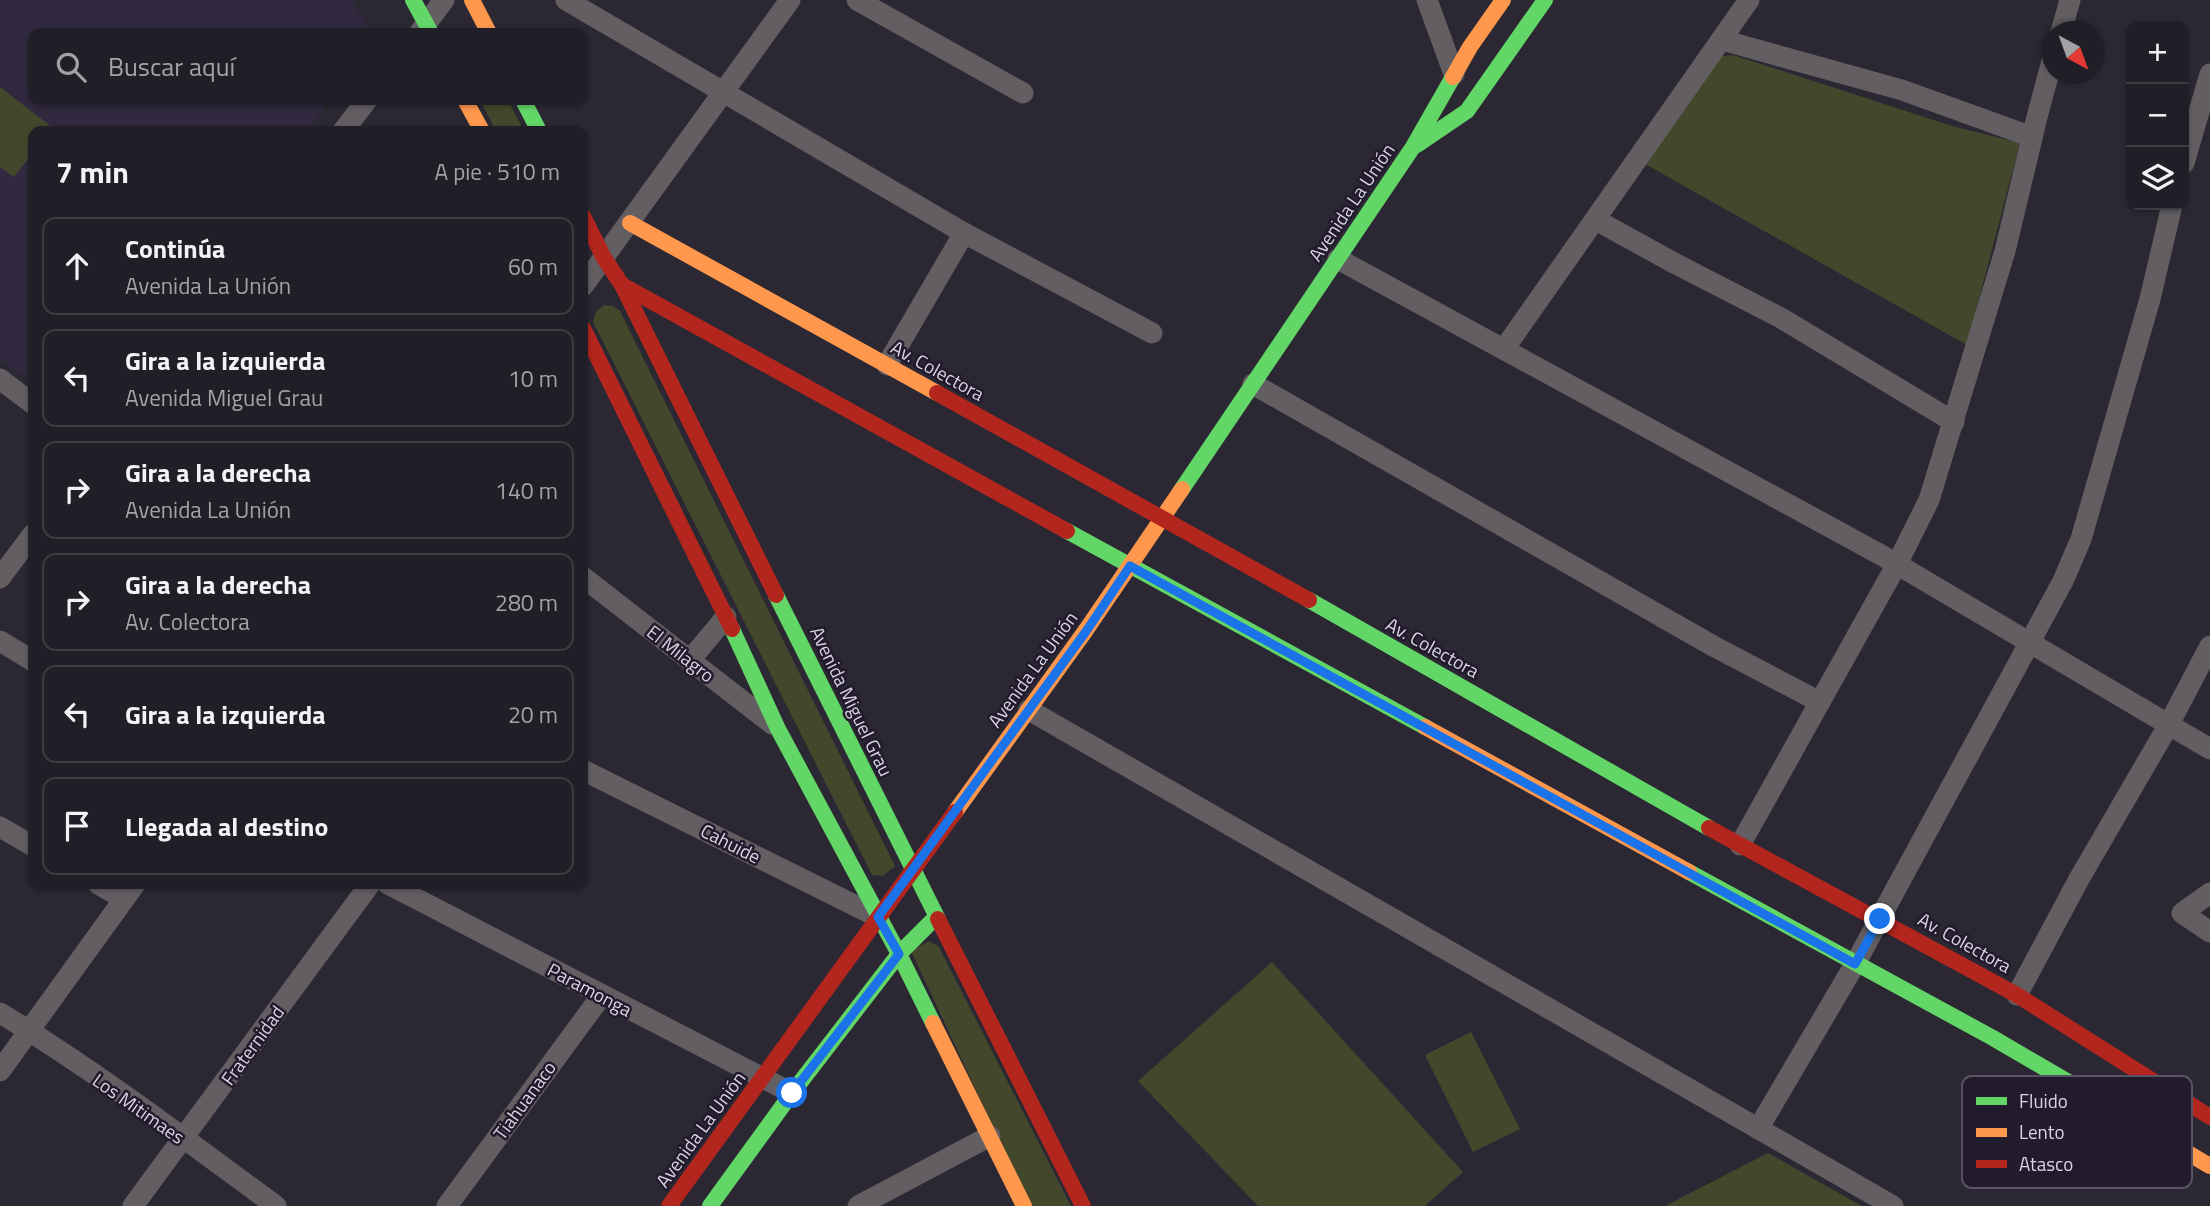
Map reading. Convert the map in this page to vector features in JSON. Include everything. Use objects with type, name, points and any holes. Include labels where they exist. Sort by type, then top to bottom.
[{"type":"street","points":[[413,0],[424,28]]},
{"type":"street","points":[[426,28],[444,0]]},
{"type":"street","points":[[472,0],[486,28]]},
{"type":"street","points":[[566,0],[964,233],[1152,333]]},
{"type":"street","points":[[588,279],[790,0]]},
{"type":"street","points":[[858,0],[1023,93]]},
{"type":"street","points":[[1427,0],[1454,74]]},
{"type":"street","name":"Avenida La Unión","points":[[669,1206],[1029,710],[1130,566],[1413,147],[1454,74],[1503,0]]},
{"type":"street","name":"Avenida La Unión","points":[[1413,147],[1467,111],[1545,0]]},
{"type":"street","points":[[1504,349],[1749,0]]},
{"type":"street","points":[[2064,21],[2070,0]]},
{"type":"street","points":[[1722,40],[1902,90],[1984,122],[2032,137]]},
{"type":"street","points":[[2189,147],[2210,74]]},
{"type":"street","points":[[1740,845],[1897,564],[1929,500],[2005,251],[2047,84]]},
{"type":"street","points":[[347,126],[363,105]]},
{"type":"street","points":[[469,105],[479,126]]},
{"type":"street","points":[[526,105],[536,126]]},
{"type":"street","points":[[1758,1129],[1855,964],[2063,581],[2081,539],[2150,299],[2171,210]]},
{"type":"street","points":[[1597,220],[1674,264],[1781,318],[1954,422]]},
{"type":"street","name":"Av. Colectora","points":[[629,223],[1163,518],[1740,845],[2017,995],[2145,1076]]},
{"type":"street","name":"Avenida Miguel Grau","points":[[588,226],[604,258],[622,285],[912,870],[1083,1206]]},
{"type":"street","points":[[887,366],[964,233]]},
{"type":"street","points":[[1338,259],[1897,564],[2210,749]]},
{"type":"street","points":[[622,285],[1993,1038],[2057,1076]]},
{"type":"street","points":[[588,338],[726,617],[778,729],[899,954],[1024,1206]]},
{"type":"street","points":[[0,379],[28,400]]},
{"type":"street","points":[[1253,384],[1703,640],[1820,702]]},
{"type":"street","points":[[0,578],[28,541]]},
{"type":"street","name":"El Milagro","points":[[588,581],[778,729]]},
{"type":"street","points":[[690,660],[726,617]]},
{"type":"street","points":[[0,641],[28,658]]},
{"type":"street","points":[[2017,995],[2210,646]]},
{"type":"street","points":[[1029,710],[1894,1206]]},
{"type":"street","name":"Cahuide","points":[[588,772],[878,917]]},
{"type":"street","points":[[0,827],[28,843]]},
{"type":"street","name":"Fraternidad","points":[[133,1206],[366,889]]},
{"type":"street","name":"Paramonga","points":[[398,889],[792,1093]]},
{"type":"street","points":[[0,1070],[130,891]]},
{"type":"street","points":[[2210,892],[2182,913],[2210,932]]},
{"type":"street","points":[[710,1206],[792,1093],[899,954],[936,917]]},
{"type":"street","name":"Tiahuanaco","points":[[447,1206],[602,995]]},
{"type":"street","name":"Los Mitimaes","points":[[0,1013],[29,1030],[276,1206]]},
{"type":"street","name":"Av. Colectora","points":[[2192,1106],[2210,1117]]},
{"type":"street","points":[[859,1206],[990,1136]]},
{"type":"street","points":[[2192,1155],[2210,1166]]},
{"type":"shaded area","points":[[0,0],[352,0],[367,28],[28,28],[28,105],[327,105],[311,126],[28,126],[28,380],[0,359]]},
{"type":"green space","points":[[1733,55],[1952,126],[2020,143],[1967,345],[1645,164],[1720,56]]},
{"type":"green space","points":[[0,87],[50,126],[28,126],[28,159],[14,177],[0,167]]},
{"type":"green space","points":[[483,105],[511,105],[521,126],[493,126]]},
{"type":"green space","points":[[604,305],[613,306],[620,311],[895,866],[883,876],[872,875],[593,322],[596,312]]},
{"type":"green space","points":[[929,941],[939,947],[1071,1206],[1030,1206],[911,951]]},
{"type":"green space","points":[[1272,962],[1463,1172],[1425,1206],[1258,1206],[1138,1081]]},
{"type":"green space","points":[[1471,1032],[1520,1129],[1473,1152],[1425,1055]]},
{"type":"green space","points":[[1768,1153],[1862,1206],[1665,1206]]},
{"type":"traffic: fast","points":[[413,0],[428,28]]},
{"type":"traffic: fast","points":[[1417,145],[1467,111],[1545,0]]},
{"type":"traffic: fast","points":[[1182,489],[1413,147],[1453,77]]},
{"type":"traffic: fast","points":[[526,105],[536,126]]},
{"type":"traffic: fast","points":[[1067,531],[1425,727]]},
{"type":"traffic: fast","points":[[776,595],[938,919]]},
{"type":"traffic: fast","points":[[1309,600],[1709,828]]},
{"type":"traffic: fast","points":[[732,629],[778,729],[899,954],[933,1023]]},
{"type":"traffic: fast","points":[[1689,872],[2058,1076]]},
{"type":"traffic: fast","points":[[710,1206],[792,1093],[899,954],[936,917]]},
{"type":"traffic: slow","points":[[472,0],[486,28]]},
{"type":"traffic: slow","points":[[1453,77],[1503,0]]},
{"type":"traffic: slow","points":[[468,105],[479,126]]},
{"type":"traffic: slow","points":[[630,223],[937,393]]},
{"type":"traffic: slow","points":[[955,812],[1086,630],[1182,489]]},
{"type":"traffic: slow","points":[[1425,727],[1689,872]]},
{"type":"traffic: slow","points":[[933,1023],[1024,1206]]},
{"type":"traffic: slow","points":[[2192,1155],[2210,1166]]},
{"type":"traffic: jam","points":[[588,226],[604,258],[622,285],[776,595]]},
{"type":"traffic: jam","points":[[622,285],[1067,531]]},
{"type":"traffic: jam","points":[[588,338],[732,629]]},
{"type":"traffic: jam","points":[[937,393],[1309,600]]},
{"type":"traffic: jam","points":[[669,1206],[955,812]]},
{"type":"traffic: jam","points":[[1709,828],[2017,995],[2145,1076]]},
{"type":"traffic: jam","points":[[938,919],[1083,1206]]},
{"type":"traffic: jam","points":[[2192,1106],[2210,1117]]},
{"type":"route","points":[[792,1093],[899,954],[878,917],[1087,630],[1130,566],[1855,964],[1880,919]]}]
